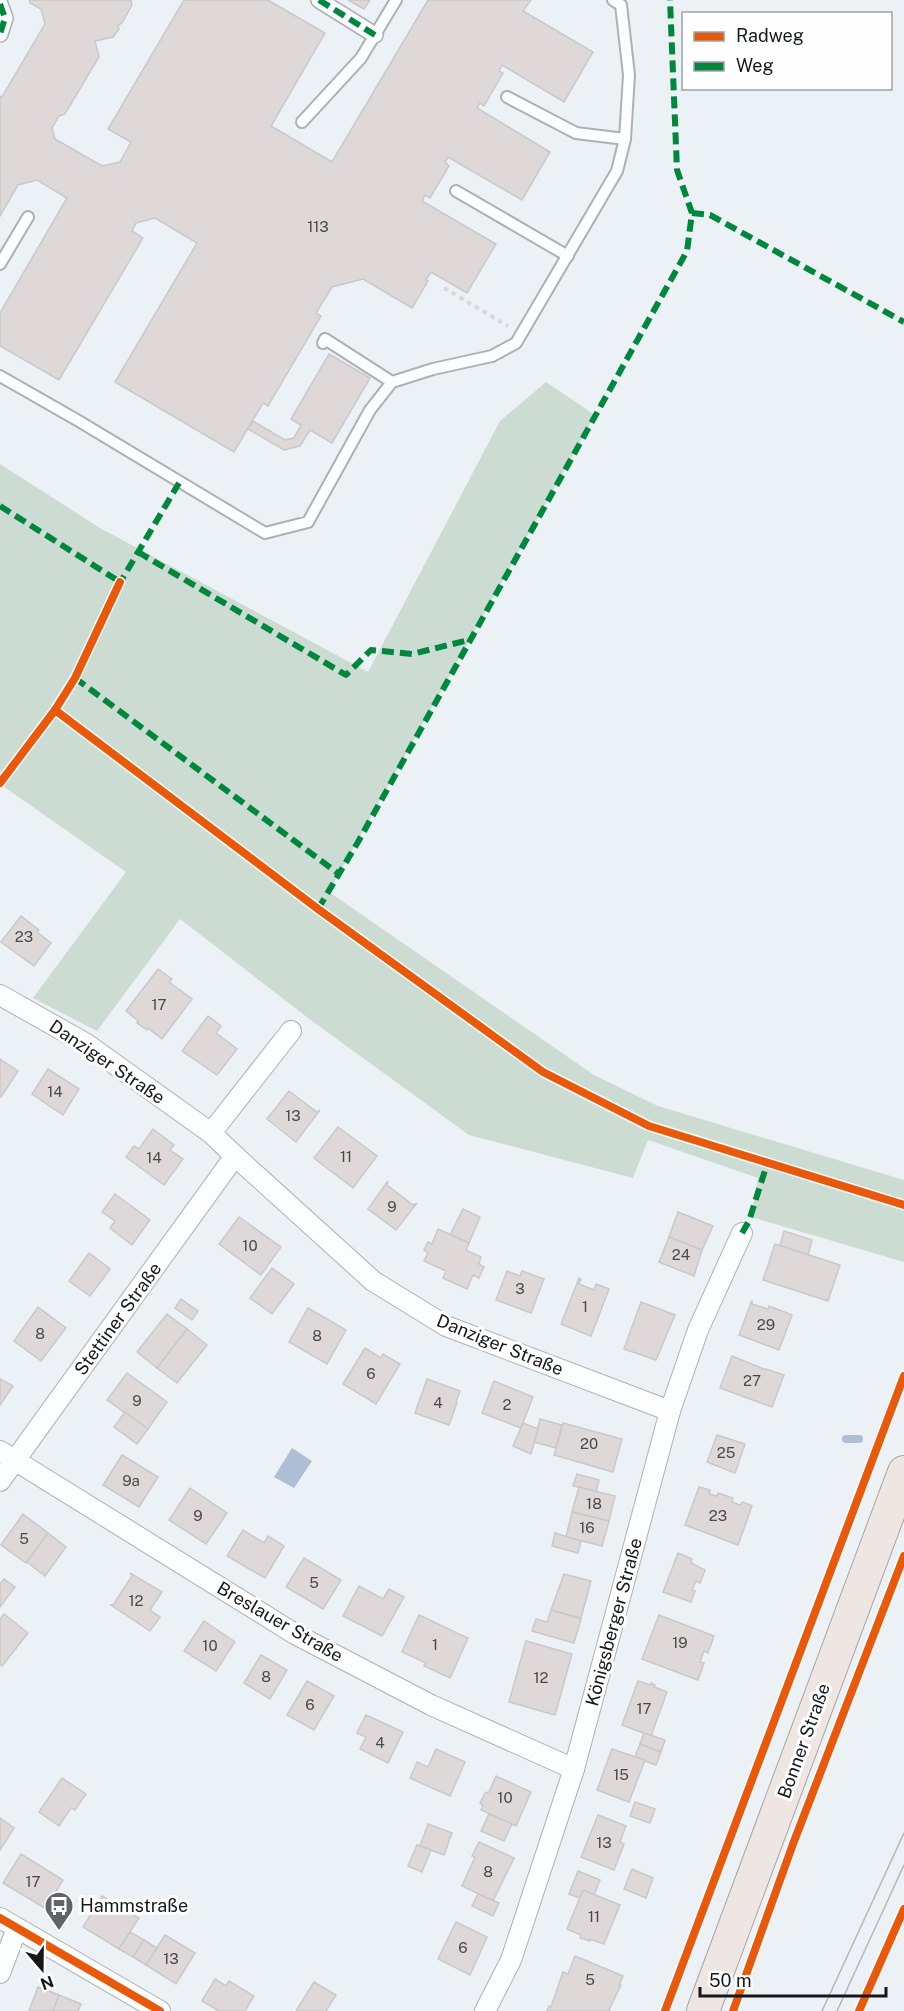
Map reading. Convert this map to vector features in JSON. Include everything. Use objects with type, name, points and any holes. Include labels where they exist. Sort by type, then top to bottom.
[{"type":"main road","name":"Bonner Straße","points":[[703,2011],[904,1472]]},
{"type":"street","points":[[319,0],[375,34]]},
{"type":"street","points":[[0,4],[5,18],[0,34]]},
{"type":"street","name":"Danziger Straße","points":[[0,995],[85,1043],[212,1133],[373,1281],[446,1326],[670,1411]]},
{"type":"street","points":[[212,1133],[291,1031]]},
{"type":"street","name":"Stettiner Straße","points":[[0,1481],[8,1456],[235,1156]]},
{"type":"street","name":"Königsberger Straße","points":[[485,2011],[511,1960],[574,1769],[670,1411],[698,1330],[742,1233]]},
{"type":"street","name":"Breslauer Straße","points":[[8,1456],[295,1634],[431,1705],[574,1769]]},
{"type":"street","points":[[0,1918],[160,2011]]},
{"type":"street","points":[[0,1973],[17,1928]]},
{"type":"lane","points":[[302,122],[361,58],[396,0]]},
{"type":"lane","points":[[0,376],[265,533],[308,522],[370,410],[392,382],[433,369],[492,356],[516,343],[568,256],[617,171],[625,139],[629,75],[621,5],[613,0]]},
{"type":"lane","points":[[507,96],[576,134],[625,139]]},
{"type":"lane","points":[[456,191],[568,256]]},
{"type":"lane","points":[[0,264],[28,217]]},
{"type":"lane","points":[[322,343],[325,339],[392,382]]},
{"type":"path","points":[[444,288],[521,334]]},
{"type":"shaded area","points":[[546,382],[595,415],[329,892],[594,1075],[658,1106],[904,1180],[904,1262],[751,1217],[758,1178],[648,1140],[633,1178],[469,1135],[312,1021],[180,919],[97,1031],[33,998],[126,872],[0,784],[0,464],[100,528],[368,672],[500,421]]},
{"type":"water","points":[[292,1448],[312,1461],[294,1488],[274,1477]]},
{"type":"building","points":[[29,0],[131,0],[132,5],[122,23],[118,25],[119,29],[113,37],[95,41],[99,57],[65,114],[59,116],[52,128],[55,139],[102,166],[120,162],[131,142],[108,129],[184,0],[268,0],[325,33],[271,126],[332,162],[428,0],[531,0],[523,11],[593,52],[564,102],[502,65],[499,71],[503,73],[484,106],[480,103],[477,108],[550,152],[522,200],[448,157],[445,162],[449,166],[430,198],[425,195],[422,201],[496,244],[467,293],[431,272],[412,308],[363,279],[332,287],[316,313],[321,316],[268,406],[263,403],[234,452],[115,382],[197,243],[155,218],[136,223],[132,231],[143,238],[59,380],[0,346],[0,313],[67,198],[37,180],[18,185],[0,216],[0,96],[2,97],[45,24],[41,9]]},
{"type":"building","points":[[348,0],[370,0],[364,9]]},
{"type":"building","points":[[329,354],[370,378],[332,443],[310,430],[300,446],[284,450],[248,429],[253,421],[285,440],[294,438],[301,425],[291,419]]},
{"type":"building","points":[[21,916],[51,943],[34,966],[1,942]]},
{"type":"building","points":[[158,969],[172,979],[169,982],[192,999],[162,1039],[137,1023],[138,1021],[126,1011]]},
{"type":"building","points":[[208,1016],[221,1026],[216,1033],[237,1049],[217,1075],[182,1051]]},
{"type":"building","points":[[0,1059],[18,1071],[1,1097],[0,1096]]},
{"type":"building","points":[[48,1069],[79,1089],[63,1115],[32,1094]]},
{"type":"building","points":[[289,1091],[317,1112],[320,1110],[296,1142],[267,1119]]},
{"type":"building","points":[[338,1127],[377,1156],[353,1188],[314,1158]]},
{"type":"building","points":[[153,1129],[174,1145],[170,1150],[183,1159],[164,1185],[126,1157],[134,1146],[139,1149]]},
{"type":"building","points":[[388,1181],[387,1185],[413,1205],[417,1203],[396,1230],[368,1209]]},
{"type":"building","points":[[115,1194],[150,1220],[132,1245],[110,1228],[115,1221],[102,1212]]},
{"type":"building","points":[[463,1209],[480,1217],[469,1243],[450,1235]]},
{"type":"building","points":[[678,1212],[713,1226],[702,1250],[669,1237]]},
{"type":"building","points":[[239,1217],[281,1247],[261,1275],[219,1244]]},
{"type":"building","points":[[438,1229],[469,1243],[466,1250],[481,1257],[479,1264],[484,1267],[479,1278],[473,1275],[467,1289],[443,1278],[446,1271],[424,1261],[428,1253],[424,1250],[428,1242],[432,1244]]},
{"type":"building","points":[[784,1231],[812,1240],[808,1255],[780,1246]]},
{"type":"building","points":[[669,1237],[702,1250],[694,1276],[659,1262]]},
{"type":"building","points":[[775,1244],[840,1265],[828,1301],[763,1280]]},
{"type":"building","points":[[89,1253],[110,1269],[90,1296],[69,1281]]},
{"type":"building","points":[[272,1268],[294,1284],[272,1314],[250,1298]]},
{"type":"building","points":[[507,1271],[520,1276],[522,1271],[544,1279],[531,1313],[496,1300]]},
{"type":"building","points":[[579,1278],[581,1279],[579,1284],[594,1290],[596,1284],[609,1289],[591,1336],[561,1324]]},
{"type":"building","points":[[181,1299],[198,1311],[192,1320],[175,1308]]},
{"type":"building","points":[[752,1300],[752,1304],[768,1309],[769,1306],[792,1315],[779,1350],[739,1335]]},
{"type":"building","points":[[641,1302],[675,1315],[656,1360],[624,1349]]},
{"type":"building","points":[[38,1307],[66,1328],[41,1361],[14,1341]]},
{"type":"building","points":[[308,1308],[346,1330],[327,1364],[289,1342]]},
{"type":"building","points":[[167,1314],[187,1329],[157,1368],[137,1352]]},
{"type":"building","points":[[187,1329],[207,1345],[177,1383],[157,1368]]},
{"type":"building","points":[[365,1348],[381,1358],[383,1354],[400,1364],[376,1404],[343,1384]]},
{"type":"building","points":[[732,1356],[784,1375],[772,1407],[720,1388]]},
{"type":"building","points":[[127,1373],[167,1402],[148,1429],[107,1400]]},
{"type":"building","points":[[0,1379],[13,1386],[0,1405]]},
{"type":"building","points":[[427,1379],[460,1391],[449,1425],[415,1413]]},
{"type":"building","points":[[494,1381],[533,1397],[521,1428],[482,1413]]},
{"type":"building","points":[[125,1412],[148,1429],[137,1444],[114,1427]]},
{"type":"building","points":[[540,1419],[562,1425],[556,1448],[534,1442]]},
{"type":"building","points":[[523,1423],[538,1429],[531,1454],[513,1446]]},
{"type":"building","points":[[563,1423],[622,1439],[613,1472],[554,1455]]},
{"type":"building","points":[[717,1435],[745,1444],[735,1473],[707,1462]]},
{"type":"building","points":[[122,1455],[158,1477],[139,1507],[103,1485]]},
{"type":"building","points":[[577,1474],[599,1480],[596,1491],[573,1486]]},
{"type":"building","points":[[579,1487],[615,1496],[609,1521],[572,1512]]},
{"type":"building","points":[[699,1487],[710,1490],[709,1494],[717,1496],[718,1493],[733,1498],[732,1502],[740,1505],[743,1502],[752,1506],[738,1545],[685,1525]]},
{"type":"building","points":[[190,1488],[227,1513],[206,1544],[169,1520]]},
{"type":"building","points":[[572,1512],[609,1521],[602,1546],[566,1537]]},
{"type":"building","points":[[23,1514],[48,1533],[26,1563],[1,1545]]},
{"type":"building","points":[[243,1530],[264,1543],[268,1536],[284,1546],[265,1578],[227,1556]]},
{"type":"building","points":[[48,1533],[66,1547],[45,1576],[27,1562]]},
{"type":"building","points":[[555,1533],[581,1541],[578,1553],[552,1546]]},
{"type":"building","points":[[678,1553],[692,1559],[691,1563],[705,1570],[700,1583],[696,1581],[692,1590],[695,1591],[691,1602],[663,1592]]},
{"type":"building","points":[[304,1558],[341,1580],[323,1609],[286,1587]]},
{"type":"building","points":[[130,1573],[162,1592],[150,1610],[160,1617],[150,1631],[111,1605],[132,1576]]},
{"type":"building","points":[[564,1574],[591,1581],[581,1618],[551,1610]]},
{"type":"building","points":[[4,1579],[15,1587],[0,1607],[0,1584]]},
{"type":"building","points":[[359,1586],[383,1599],[389,1589],[404,1597],[382,1636],[343,1616]]},
{"type":"building","points":[[551,1610],[581,1619],[574,1643],[532,1631],[536,1619],[547,1622]]},
{"type":"building","points":[[4,1614],[28,1633],[2,1666],[0,1664],[0,1619]]},
{"type":"building","points":[[419,1615],[468,1638],[450,1678],[424,1666],[426,1663],[402,1652]]},
{"type":"building","points":[[659,1615],[714,1636],[708,1653],[704,1651],[700,1662],[704,1663],[698,1680],[642,1659]]},
{"type":"building","points":[[204,1621],[235,1642],[216,1671],[184,1651]]},
{"type":"building","points":[[526,1641],[572,1654],[555,1715],[509,1702]]},
{"type":"building","points":[[261,1655],[287,1670],[270,1699],[244,1683]]},
{"type":"building","points":[[307,1681],[334,1696],[314,1730],[287,1715]]},
{"type":"building","points":[[638,1681],[651,1685],[651,1683],[655,1685],[654,1687],[667,1692],[651,1736],[622,1725]]},
{"type":"building","points":[[366,1715],[403,1732],[388,1763],[360,1749],[366,1737],[357,1733]]},
{"type":"building","points":[[644,1733],[665,1740],[661,1752],[640,1744]]},
{"type":"building","points":[[640,1744],[661,1752],[656,1765],[635,1757]]},
{"type":"building","points":[[436,1749],[465,1762],[450,1796],[410,1778],[417,1762],[428,1767]]},
{"type":"building","points":[[612,1749],[645,1760],[629,1802],[597,1790]]},
{"type":"building","points":[[496,1776],[531,1792],[516,1826],[481,1810],[483,1806],[480,1803],[485,1793],[489,1792]]},
{"type":"building","points":[[62,1778],[86,1794],[75,1810],[71,1808],[59,1826],[39,1812]]},
{"type":"building","points":[[635,1802],[655,1809],[650,1823],[630,1816]]},
{"type":"building","points":[[489,1814],[512,1824],[504,1841],[481,1831]]},
{"type":"building","points":[[598,1815],[626,1826],[620,1842],[624,1844],[614,1870],[581,1857]]},
{"type":"building","points":[[0,1818],[14,1828],[0,1850]]},
{"type":"building","points":[[428,1824],[452,1833],[444,1855],[420,1846]]},
{"type":"building","points":[[479,1842],[514,1858],[493,1901],[462,1886]]},
{"type":"building","points":[[417,1845],[431,1850],[422,1872],[408,1866]]},
{"type":"building","points":[[21,1854],[63,1880],[46,1909],[3,1883]]},
{"type":"building","points":[[632,1869],[653,1878],[646,1898],[624,1889]]},
{"type":"building","points":[[578,1871],[600,1880],[594,1895],[583,1890],[580,1898],[569,1894]]},
{"type":"building","points":[[583,1890],[620,1905],[604,1944],[580,1938],[581,1935],[567,1929]]},
{"type":"building","points":[[478,1894],[499,1903],[493,1916],[472,1906]]},
{"type":"building","points":[[102,1896],[139,1918],[119,1949],[83,1927]]},
{"type":"building","points":[[456,1922],[487,1937],[470,1975],[438,1959]]},
{"type":"building","points":[[130,1932],[144,1940],[133,1957],[119,1949]]},
{"type":"building","points":[[165,1935],[195,1953],[176,1984],[146,1965]]},
{"type":"building","points":[[144,1940],[157,1948],[146,1965],[133,1957]]},
{"type":"building","points":[[575,1956],[623,1976],[610,2011],[547,2011],[549,2006],[551,2007],[563,1972],[568,1974]]},
{"type":"building","points":[[215,1979],[226,1986],[229,1981],[254,1996],[245,2011],[219,2011],[202,2001]]},
{"type":"building","points":[[314,1982],[336,1995],[326,2011],[296,2011]]},
{"type":"building","points":[[38,1987],[59,1995],[53,2011],[29,2011]]},
{"type":"building","points":[[59,1995],[81,2004],[78,2011],[53,2011]]},
{"type":"waterway","points":[[846,1439],[859,1439]]},
{"type":"tram line","points":[[822,2011],[904,1833]]},
{"type":"tram line","points":[[837,2011],[904,1865]]},
{"type":"marked path","points":[[319,0],[375,35]]},
{"type":"marked path","points":[[318,909],[358,842],[687,251],[692,213],[677,170],[670,0]]},
{"type":"marked path","points":[[0,4],[5,18],[0,34]]},
{"type":"marked path","points":[[692,213],[710,215],[904,322]]},
{"type":"marked path","points":[[118,586],[179,483]]},
{"type":"marked path","points":[[0,506],[120,582]]},
{"type":"marked path","points":[[138,552],[346,675],[371,650],[412,654],[469,640]]},
{"type":"marked path","points":[[75,678],[339,874]]},
{"type":"marked path","points":[[742,1233],[749,1221],[767,1164]]},
{"type":"cycle path","points":[[0,783],[55,710],[75,678],[120,582]]},
{"type":"cycle path","points":[[55,710],[318,909],[543,1072],[649,1126],[904,1205]]},
{"type":"cycle path","points":[[665,2011],[904,1376]]},
{"type":"cycle path","points":[[733,2011],[793,1844],[904,1556]]},
{"type":"cycle path","points":[[859,2011],[904,1909]]},
{"type":"cycle path","points":[[0,1918],[160,2011]]},
{"type":"place","name":"Hammstraße","points":[[59,1932]]}]
